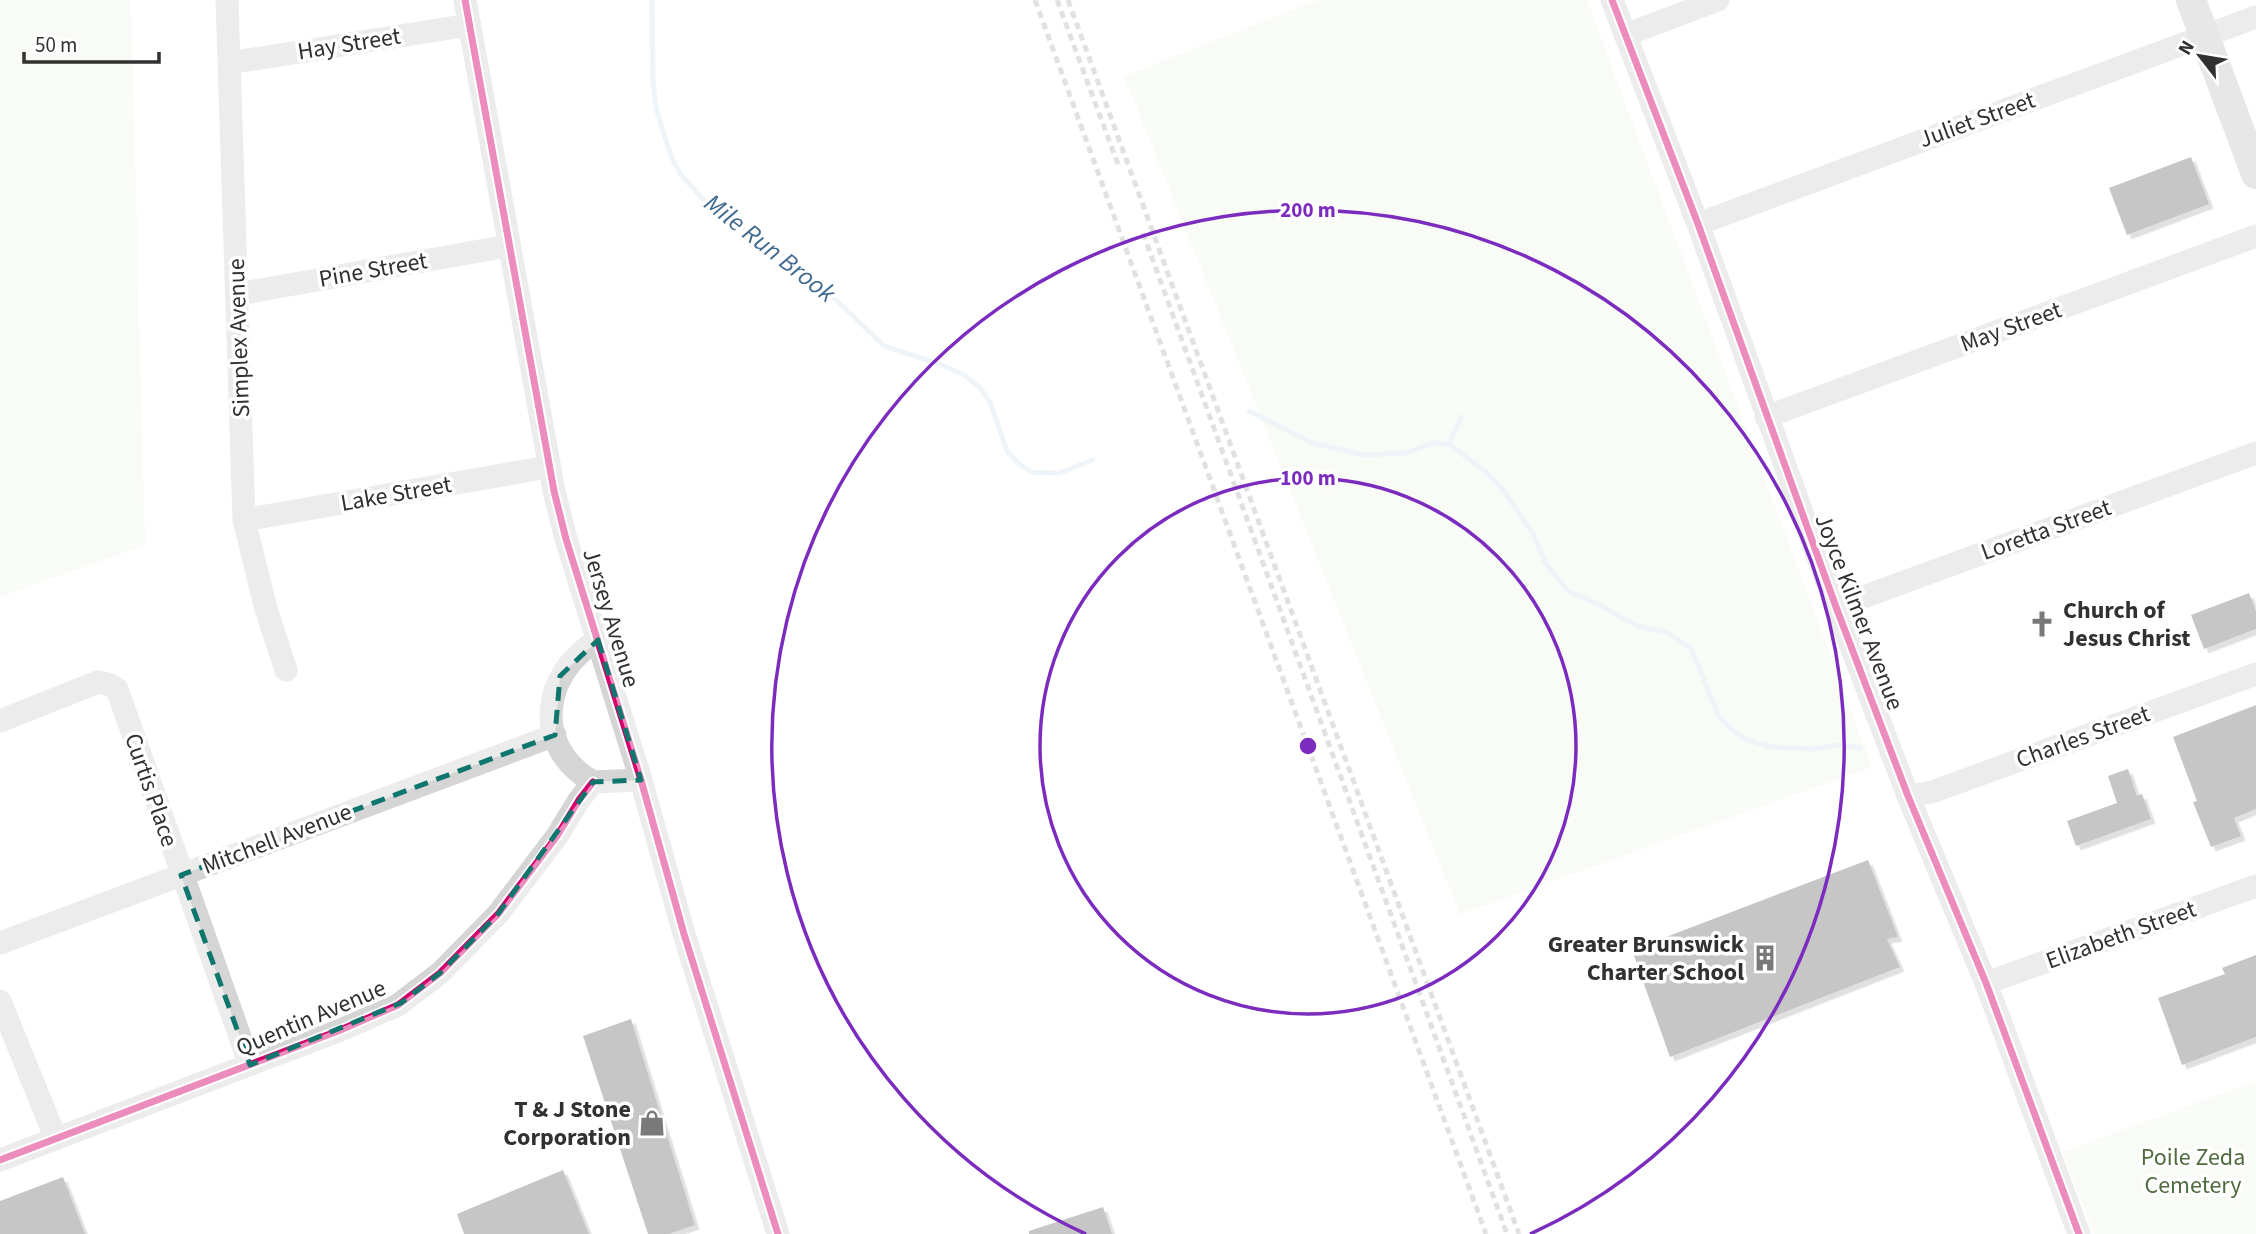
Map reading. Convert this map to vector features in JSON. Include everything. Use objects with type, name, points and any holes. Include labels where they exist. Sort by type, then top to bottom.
[{"type":"main road","points":[[2191,0],[2256,174]]},
{"type":"street","name":"Simplex Avenue","points":[[227,0],[244,520],[266,609],[286,670]]},
{"type":"street","name":"Jersey Avenue","points":[[465,0],[548,467],[566,539],[642,780],[684,934],[778,1234]]},
{"type":"street","name":"Joyce Kilmer Avenue","points":[[1612,0],[1698,224],[1836,607],[1908,796],[1986,983],[2079,1234]]},
{"type":"street","points":[[1625,35],[1718,0]]},
{"type":"street","name":"Juliet Street","points":[[1698,224],[2256,17]]},
{"type":"street","name":"Hay Street","points":[[229,63],[469,25]]},
{"type":"street","name":"May Street","points":[[1766,417],[2256,236]]},
{"type":"street","name":"Pine Street","points":[[238,294],[508,246]]},
{"type":"street","name":"Loretta Street","points":[[1836,607],[2256,453]]},
{"type":"street","name":"Lake Street","points":[[244,520],[548,467]]},
{"type":"street","points":[[598,640],[574,656],[560,676],[551,708],[555,736],[568,761],[593,782],[642,780]]},
{"type":"street","name":"Charles Street","points":[[1908,796],[1932,792],[2256,674]]},
{"type":"street","name":"Curtis Place","points":[[0,721],[98,682],[117,689],[250,1065]]},
{"type":"street","name":"Mitchell Avenue","points":[[0,943],[555,736]]},
{"type":"street","name":"Quentin Avenue","points":[[0,1160],[250,1065],[398,1005],[440,973],[498,914],[557,836],[593,782]]},
{"type":"street","name":"Elizabeth Street","points":[[1986,983],[2256,886]]},
{"type":"street","points":[[0,1001],[56,1139]]},
{"type":"highlighted area","points":[[598,640],[641,780],[593,782],[498,914],[440,973],[401,1003],[250,1065],[181,875],[555,735],[560,676]]},
{"type":"green space","points":[[0,0],[131,0],[145,545],[0,597]]},
{"type":"green space","points":[[1318,0],[1587,0],[1872,767],[1460,914],[1124,76]]},
{"type":"green space","name":"Poile Zeda Cemetery","points":[[2256,1081],[2256,1234],[2094,1234],[2063,1152]]},
{"type":"building","points":[[2191,157],[2209,204],[2127,235],[2109,188]]},
{"type":"building","points":[[2249,593],[2256,611],[2256,629],[2204,649],[2191,615]]},
{"type":"building","points":[[2256,705],[2256,809],[2234,818],[2241,836],[2211,847],[2193,802],[2197,801],[2173,737]]},
{"type":"building","points":[[2128,769],[2137,796],[2142,794],[2151,819],[2076,846],[2067,821],[2117,803],[2108,776]]},
{"type":"building","name":"Greater Brunswick Charter School","points":[[1868,860],[1898,937],[1887,939],[1900,967],[1670,1057],[1632,950]]},
{"type":"building","points":[[2256,955],[2256,1037],[2182,1065],[2158,998],[2225,974],[2222,968]]},
{"type":"building","points":[[631,1019],[695,1225],[669,1234],[648,1234],[583,1036]]},
{"type":"building","points":[[563,1170],[589,1234],[464,1234],[457,1214]]},
{"type":"building","points":[[63,1177],[85,1234],[0,1234],[0,1201]]},
{"type":"building","points":[[1103,1207],[1112,1234],[1029,1234],[1029,1231]]},
{"type":"waterway","name":"Mile Run Brook","points":[[652,0],[656,108],[671,156],[681,175],[705,201],[770,248],[802,267],[884,346],[942,365],[964,375],[980,388],[990,402],[1007,451],[1031,472],[1059,473],[1093,460]]},
{"type":"waterway","name":"Mile Run Brook","points":[[1249,411],[1312,443],[1364,455],[1405,453],[1433,443],[1449,444],[1486,472],[1503,490],[1533,534],[1546,564],[1568,591],[1637,626],[1668,633],[1691,648],[1719,717],[1731,729],[1745,739],[1771,747],[1814,749],[1840,745],[1860,748]]},
{"type":"waterway","points":[[1449,444],[1461,417]]},
{"type":"railway","points":[[1035,0],[1486,1234]]},
{"type":"railway","points":[[1057,0],[1119,167]]},
{"type":"railway","points":[[1068,0],[1519,1234]]},
{"type":"railway","points":[[1143,233],[1507,1234]]},
{"type":"cycle path","points":[[465,0],[554,491],[566,539],[641,780],[684,934],[778,1234]]},
{"type":"cycle path","points":[[1612,0],[1698,224],[1836,607],[1908,796],[1986,983],[2079,1234]]},
{"type":"cycle path","points":[[0,1160],[338,1031],[398,1005],[440,973],[498,914],[557,836],[593,782]]},
{"type":"place","name":"Church of Jesus Christ","points":[[2042,624]]},
{"type":"place","name":"Greater Brunswick Charter School","points":[[1765,958]]},
{"type":"place","name":"T & J Stone Corporation","points":[[652,1123]]}]
